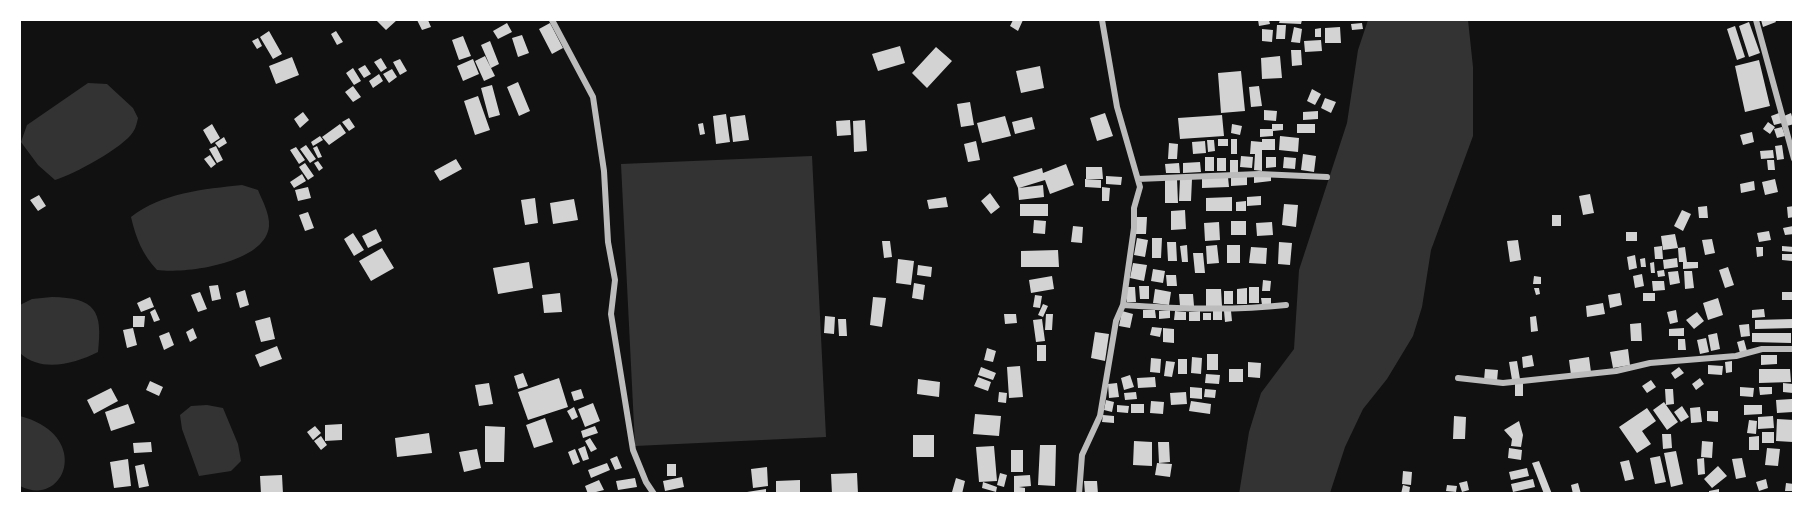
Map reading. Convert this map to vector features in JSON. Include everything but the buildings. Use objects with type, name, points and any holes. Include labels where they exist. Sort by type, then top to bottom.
[{"type":"street","points":[[552,20],[593,97],[604,171],[608,242],[615,280],[610,314],[633,450],[654,494]]},
{"type":"street","points":[[1079,494],[1082,455],[1100,416],[1116,321],[1123,305],[1134,228],[1134,208],[1140,187],[1117,107],[1102,20]]},
{"type":"street","points":[[1756,20],[1794,159]]},
{"type":"street","points":[[1138,179],[1259,174],[1327,177]]},
{"type":"street","points":[[1123,305],[1193,309],[1255,309],[1286,305]]},
{"type":"street","points":[[1458,378],[1503,383],[1617,371],[1650,363],[1736,356],[1762,349],[1794,349]]},
{"type":"shaded area","points":[[1368,20],[1468,20],[1473,67],[1473,136],[1431,250],[1422,307],[1413,336],[1387,379],[1363,409],[1345,447],[1330,493],[1239,494],[1249,432],[1261,393],[1294,349],[1299,270],[1347,123],[1358,50]]},
{"type":"shaded area","points":[[88,83],[107,84],[133,108],[138,118],[136,127],[120,145],[85,167],[55,180],[38,165],[21,142],[27,125]]},
{"type":"shaded area","points":[[812,156],[826,437],[635,446],[621,164]]},
{"type":"shaded area","points":[[242,185],[258,190],[268,217],[269,226],[265,239],[240,257],[223,263],[186,270],[157,270],[140,245],[131,217],[169,197]]},
{"type":"shaded area","points":[[52,297],[78,300],[93,309],[99,326],[98,352],[68,363],[48,365],[28,359],[20,353],[20,305],[32,299]]},
{"type":"shaded area","points":[[207,405],[223,408],[238,444],[241,461],[231,471],[199,476],[182,429],[180,415],[191,406]]},
{"type":"shaded area","points":[[20,416],[43,425],[57,438],[64,453],[64,467],[59,479],[49,487],[36,490],[20,486]]}]
